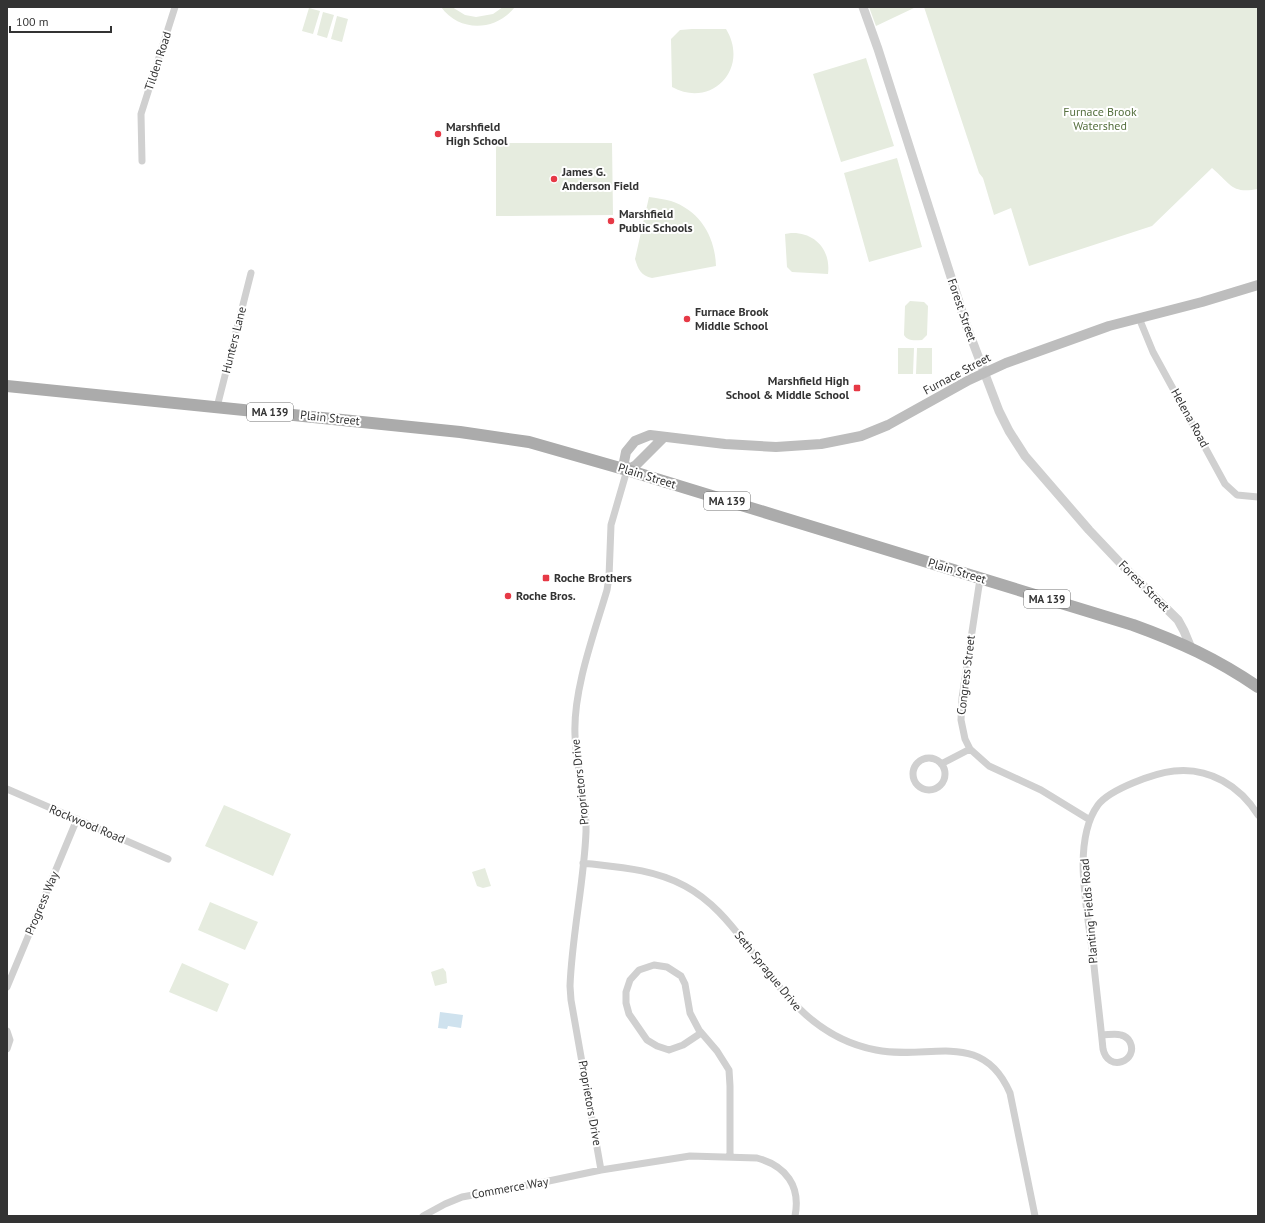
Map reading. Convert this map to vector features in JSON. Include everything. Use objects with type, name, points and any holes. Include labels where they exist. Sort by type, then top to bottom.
[{"type":"main road","name":"Furnace Street","points":[[627,470],[624,462],[626,452],[635,441],[650,435],[763,447],[803,446],[840,441],[861,436],[881,428],[984,372],[1006,363],[1080,336],[1139,318],[1208,301],[1258,285]]},
{"type":"main road","name":"Plain Street","points":[[7,386],[502,437],[529,442],[627,470],[1133,625],[1191,648],[1219,662],[1258,687]]},
{"type":"main road","points":[[627,470],[636,465],[664,437]]},
{"type":"street","name":"Tilden Road","points":[[142,161],[141,114],[166,40],[175,7]]},
{"type":"street","name":"Forest Street","points":[[863,7],[876,42],[960,306],[1004,423],[1025,456],[1106,548],[1178,620],[1191,648]]},
{"type":"street","name":"Hunters Lane","points":[[217,407],[251,273]]},
{"type":"street","name":"Helena Road","points":[[1139,318],[1153,352],[1225,484],[1237,495],[1258,497]]},
{"type":"street","name":"Proprietors Drive","points":[[601,1170],[571,1000],[570,986],[583,863],[586,818],[575,735],[576,707],[607,590],[611,525],[627,470]]},
{"type":"street","name":"Congress Street","points":[[980,578],[961,704],[962,730],[965,739],[970,749],[989,766],[1044,792],[1090,820]]},
{"type":"street","points":[[941,764],[970,749]]},
{"type":"street","points":[[932,758],[941,764],[944,768],[945,778],[939,787],[929,790],[919,786],[916,782],[914,772],[918,763],[922,760],[932,758]]},
{"type":"street","name":"Planting Fields Road","points":[[1102,1035],[1118,1034],[1126,1037],[1132,1048],[1128,1058],[1119,1063],[1109,1060],[1104,1054],[1083,862],[1084,845],[1090,820],[1098,806],[1110,795],[1153,775],[1171,771],[1186,770],[1208,774],[1230,785],[1245,798],[1258,815]]},
{"type":"street","name":"Rockwood Road","points":[[7,789],[168,858]]},
{"type":"street","name":"Progress Way","points":[[7,987],[77,820]]},
{"type":"street","name":"Seth Sprague Drive","points":[[583,863],[620,867],[652,873],[686,886],[713,905],[725,918],[777,985],[799,1010],[819,1026],[845,1041],[876,1050],[889,1052],[916,1053],[955,1050],[968,1052],[980,1057],[990,1064],[998,1071],[1010,1094],[1035,1216]]},
{"type":"street","points":[[701,1033],[684,1046],[669,1050],[657,1046],[647,1040],[629,1014],[626,1003],[626,992],[630,980],[639,970],[654,965],[667,967],[681,976],[685,984],[690,1013],[701,1033],[717,1051],[729,1070],[730,1157]]},
{"type":"street","points":[[7,1031],[10,1040],[7,1049]]},
{"type":"street","name":"Commerce Way","points":[[423,1216],[462,1197],[601,1170],[690,1156],[757,1158],[768,1161],[787,1174],[792,1183],[796,1200],[795,1216]]},
{"type":"green space","points":[[441,7],[452,7],[465,15],[476,17],[493,14],[503,7],[515,7],[498,21],[478,26],[468,25],[458,21]]},
{"type":"green space","points":[[869,7],[916,7],[876,26]]},
{"type":"green space","name":"Furnace Brook Watershed","points":[[924,7],[1258,7],[1258,189],[1237,189],[1212,168],[1152,226],[1029,266],[1011,208],[994,215],[983,178],[979,173]]},
{"type":"green space","points":[[309,8],[320,11],[313,34],[302,31]]},
{"type":"green space","points":[[323,12],[334,15],[327,38],[317,35]]},
{"type":"green space","points":[[337,16],[348,19],[342,42],[331,39]]},
{"type":"green space","points":[[726,29],[732,44],[733,58],[730,70],[723,81],[713,89],[701,93],[687,92],[672,87],[671,39],[680,30]]},
{"type":"green space","points":[[866,58],[894,146],[841,162],[813,74]]},
{"type":"green space","name":"James G. Anderson Field","points":[[496,143],[612,143],[613,215],[496,216]]},
{"type":"green space","points":[[897,158],[922,247],[869,262],[844,173]]},
{"type":"green space","points":[[649,197],[671,201],[681,205],[698,218],[709,235],[713,245],[716,266],[652,278],[643,274],[635,259]]},
{"type":"green space","points":[[800,233],[814,239],[820,244],[827,257],[828,274],[792,272],[787,267],[785,234]]},
{"type":"green space","points":[[910,301],[924,302],[928,306],[927,335],[922,340],[910,340],[904,335],[905,306]]},
{"type":"green space","points":[[898,348],[914,348],[913,374],[898,374]]},
{"type":"green space","points":[[917,348],[932,348],[932,374],[916,374]]},
{"type":"green space","points":[[224,805],[291,834],[273,876],[205,846]]},
{"type":"green space","points":[[485,868],[491,886],[483,888],[477,886],[472,872]]},
{"type":"green space","points":[[210,902],[258,922],[245,950],[198,930]]},
{"type":"green space","points":[[182,963],[229,984],[217,1012],[169,992]]},
{"type":"green space","points":[[443,968],[446,972],[447,983],[435,986],[431,972]]},
{"type":"water","points":[[440,1012],[463,1015],[461,1028],[448,1026],[447,1029],[438,1028]]},
{"type":"place","name":"Marshfield High School","points":[[438,134]]},
{"type":"place","name":"James G. Anderson Field","points":[[554,179]]},
{"type":"place","name":"Marshfield Public Schools","points":[[611,221]]},
{"type":"place","name":"Furnace Brook Middle School","points":[[687,319]]},
{"type":"place","name":"Marshfield High School & Middle School","points":[[857,388]]},
{"type":"place","name":"Roche Brothers","points":[[546,578]]},
{"type":"place","name":"Roche Bros.","points":[[508,596]]}]
